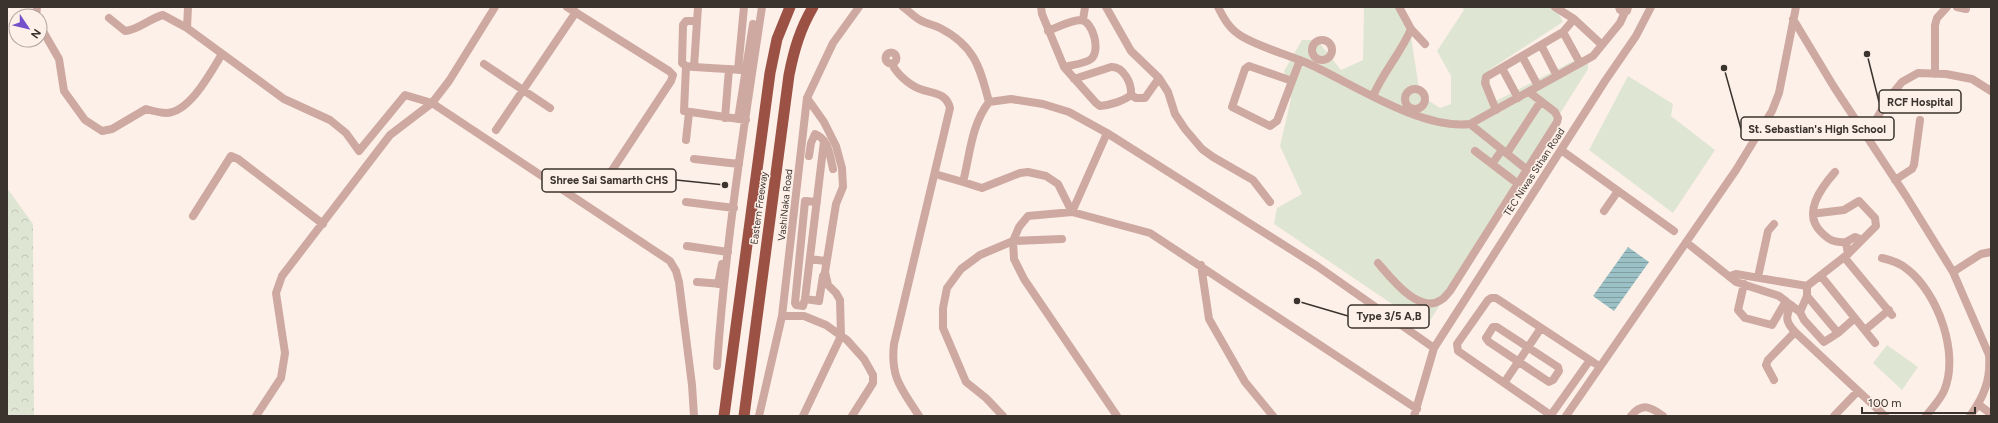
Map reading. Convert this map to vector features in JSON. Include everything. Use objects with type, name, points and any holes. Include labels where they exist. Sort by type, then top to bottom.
[{"type":"highway","name":"Eastern Freeway","points":[[724,416],[770,73],[777,39],[790,7]]},
{"type":"highway","name":"Eastern Freeway","points":[[744,416],[789,76],[798,38],[813,7]]},
{"type":"street","points":[[187,28],[188,7]]},
{"type":"street","points":[[256,416],[281,378],[285,353],[276,293],[282,276],[390,135],[432,103],[449,81],[495,7]]},
{"type":"street","points":[[567,7],[670,71],[673,76],[603,184]]},
{"type":"street","points":[[698,7],[683,109],[689,113],[742,120]]},
{"type":"street","points":[[717,366],[721,284],[734,208],[739,164],[742,120],[744,7]]},
{"type":"street","points":[[742,120],[762,7]]},
{"type":"street","name":"VashiNaka Road","points":[[759,416],[782,316],[807,98],[833,43],[859,7]]},
{"type":"street","points":[[903,7],[920,20],[940,28],[952,36],[974,56],[981,71],[989,102]]},
{"type":"street","points":[[1041,7],[1048,31],[1064,67],[1100,106],[1127,98],[1131,95]]},
{"type":"street","points":[[1083,20],[1085,7]]},
{"type":"street","points":[[1106,7],[1131,51],[1159,78],[1168,92],[1179,122],[1202,149],[1213,158],[1253,180],[1270,202]]},
{"type":"street","points":[[1218,7],[1226,22],[1243,37],[1303,61],[1373,96],[1458,126],[1470,124],[1593,56],[1620,23],[1624,9]]},
{"type":"street","points":[[1399,7],[1412,29],[1424,44]]},
{"type":"street","points":[[1555,7],[1574,19],[1602,45]]},
{"type":"street","name":"TEC Niwas Sthan Road","points":[[1415,412],[1434,348],[1636,36],[1651,7]]},
{"type":"street","points":[[1566,416],[1599,366],[1736,170],[1772,111],[1779,93],[1795,7]]},
{"type":"street","points":[[1935,74],[1935,25],[1937,18],[1948,7]]},
{"type":"street","points":[[1957,7],[1966,9]]},
{"type":"street","points":[[496,130],[576,12]]},
{"type":"street","points":[[109,18],[125,31],[130,31],[155,17],[163,15],[169,17],[187,28],[284,99],[330,120],[346,133],[360,150],[405,95],[432,103],[670,261],[676,270],[679,282],[692,385],[694,416]]},
{"type":"street","points":[[1496,110],[1485,79],[1563,32],[1574,19]]},
{"type":"street","points":[[1793,19],[1866,137],[1953,272],[1990,355],[1988,384],[1970,416]]},
{"type":"street","points":[[1048,31],[1074,21],[1083,20],[1088,23],[1096,46],[1096,52],[1091,60],[1064,67]]},
{"type":"street","points":[[697,21],[686,21],[683,25],[682,63],[690,66],[742,70]]},
{"type":"street","points":[[742,70],[753,24]]},
{"type":"street","points":[[1373,96],[1378,84],[1405,43],[1412,29]]},
{"type":"street","points":[[1563,32],[1580,63]]},
{"type":"street","points":[[48,39],[59,58],[64,91],[71,103],[85,120],[102,131],[112,129],[146,109],[168,113],[179,110],[187,104],[222,54]]},
{"type":"street","points":[[1292,80],[1249,66],[1244,69],[1232,107],[1270,126],[1273,126],[1277,121],[1292,80],[1303,61],[1312,51],[1316,41],[1327,41],[1332,49],[1331,55],[1326,59],[1317,59],[1312,51]]},
{"type":"street","points":[[1541,45],[1557,76]]},
{"type":"street","points":[[1522,56],[1538,86]]},
{"type":"street","points":[[1325,71],[1326,59]]},
{"type":"street","points":[[484,64],[550,108]]},
{"type":"street","points":[[892,64],[897,71],[912,84],[920,89],[939,94],[948,102],[950,108],[894,344],[892,360],[897,380],[919,416]]},
{"type":"street","points":[[1074,79],[1117,66],[1122,69],[1131,89],[1131,95]]},
{"type":"street","points":[[1502,68],[1518,98]]},
{"type":"street","points":[[725,118],[729,69]]},
{"type":"street","points":[[1866,137],[1888,99],[1902,82],[1918,73],[1972,79],[1991,91]]},
{"type":"street","points":[[1131,95],[1136,98],[1145,98],[1159,78]]},
{"type":"street","points":[[1378,263],[1407,294],[1422,303],[1441,301],[1450,291],[1558,118],[1555,112],[1529,92]]},
{"type":"street","points":[[803,416],[841,336],[840,300],[836,293],[828,285],[825,272],[836,204],[843,187],[842,168],[836,146],[824,122],[807,98]]},
{"type":"street","points":[[963,182],[975,128],[980,113],[989,102],[1011,99],[1043,104],[1069,112],[1107,133],[1317,266],[1434,348]]},
{"type":"street","points":[[1492,164],[1504,152],[1541,101]]},
{"type":"street","points":[[686,140],[689,113]]},
{"type":"street","points":[[1895,180],[1912,169],[1914,165],[1920,120]]},
{"type":"street","points":[[1470,124],[1526,169]]},
{"type":"street","points":[[1072,212],[1107,133]]},
{"type":"street","points":[[801,147],[810,152],[815,134],[824,141],[828,147],[833,170]]},
{"type":"street","points":[[800,316],[804,303],[824,141]]},
{"type":"street","points":[[1561,150],[1674,231]]},
{"type":"street","points":[[1475,151],[1513,180]]},
{"type":"street","points":[[193,216],[231,156],[238,159],[323,224]]},
{"type":"street","points":[[694,159],[739,164]]},
{"type":"street","points":[[935,174],[982,188],[1020,173],[1028,172],[1046,176],[1058,184],[1072,212]]},
{"type":"street","points":[[1835,172],[1821,188],[1816,213],[1816,227],[1828,239],[1835,243],[1846,242],[1855,237],[1862,240]]},
{"type":"street","points":[[1604,211],[1618,191]]},
{"type":"street","points":[[817,202],[806,200],[805,204],[796,305],[820,301],[827,250]]},
{"type":"street","points":[[1730,276],[1736,274],[1807,286],[1846,256],[1876,226],[1876,223],[1862,202],[1859,201],[1844,210],[1816,213]]},
{"type":"street","points":[[686,202],[734,208]]},
{"type":"street","points":[[795,202],[805,204]]},
{"type":"street","points":[[1117,416],[1024,279],[1014,259],[1013,241],[1020,227],[1028,216],[1072,212],[1150,233],[1201,265],[1415,412]]},
{"type":"street","points":[[1758,277],[1768,231],[1774,224]]},
{"type":"street","points":[[1003,416],[966,382],[942,328],[943,308],[947,288],[961,269],[980,255],[1013,241],[1062,239]]},
{"type":"street","points":[[1686,242],[1736,282],[1772,293],[1789,303],[1800,312],[1804,320],[1824,342],[1838,334],[1855,318]]},
{"type":"street","points":[[1846,242],[1846,256],[1890,312],[1865,330]]},
{"type":"street","points":[[687,246],[726,252]]},
{"type":"street","points":[[1953,272],[1981,254],[1991,252]]},
{"type":"street","points":[[1882,258],[1906,268],[1917,278],[1934,301],[1941,318],[1950,363],[1948,378],[1941,397],[1926,416]]},
{"type":"street","points":[[810,259],[826,261]]},
{"type":"street","points":[[1201,265],[1209,319],[1245,382],[1273,416]]},
{"type":"street","points":[[787,270],[798,270]]},
{"type":"street","points":[[1821,276],[1875,343]]},
{"type":"street","points":[[697,282],[721,284]]},
{"type":"street","points":[[1744,284],[1738,310],[1745,318],[1772,325],[1789,303]]},
{"type":"street","points":[[1800,312],[1807,296],[1807,286]]},
{"type":"street","points":[[1807,296],[1838,334]]},
{"type":"street","points":[[1590,360],[1552,416],[1458,351],[1457,344],[1491,298],[1496,298],[1541,328],[1590,360],[1599,366]]},
{"type":"street","points":[[1789,303],[1786,316],[1787,323],[1885,416]]},
{"type":"street","points":[[782,316],[800,316],[826,325],[841,336],[864,359],[873,375],[874,380],[852,416]]},
{"type":"street","points":[[1493,327],[1497,327],[1528,348],[1558,367],[1559,371],[1553,380],[1549,382],[1518,362],[1486,338],[1493,327]]},
{"type":"street","points":[[1504,383],[1541,328]]},
{"type":"street","points":[[1774,380],[1767,369],[1768,360],[1795,332]]},
{"type":"street","points":[[1834,416],[1858,391]]},
{"type":"street","points":[[1978,404],[1991,414]]},
{"type":"street","points":[[1631,416],[1636,410],[1644,406],[1652,408],[1663,416]]},
{"type":"green space","points":[[1364,7],[1398,7],[1408,17],[1420,95],[1440,108],[1451,104],[1451,76],[1437,51],[1464,10],[1462,7],[1555,7],[1563,22],[1489,70],[1492,103],[1577,59],[1588,59],[1588,69],[1426,327],[1274,224],[1277,208],[1302,194],[1280,146],[1291,99],[1284,71],[1302,40],[1317,40],[1341,70],[1363,60]]},
{"type":"green space","points":[[1628,76],[1673,104],[1671,116],[1715,150],[1673,213],[1589,150]]},
{"type":"green space","points":[[7,188],[33,224],[34,416],[7,416]]},
{"type":"green space","points":[[1887,345],[1918,367],[1902,390],[1873,363]]},
{"type":"water","points":[[1628,247],[1649,262],[1614,311],[1593,296]]},
{"type":"place","name":"RCF Hospital","points":[[1867,54]]},
{"type":"place","name":"St. Sebastian's High School","points":[[1724,68]]},
{"type":"place","name":"Shree Sai Samarth CHS","points":[[725,185]]},
{"type":"place","name":"Type 3/5 A,B","points":[[1297,301]]}]
